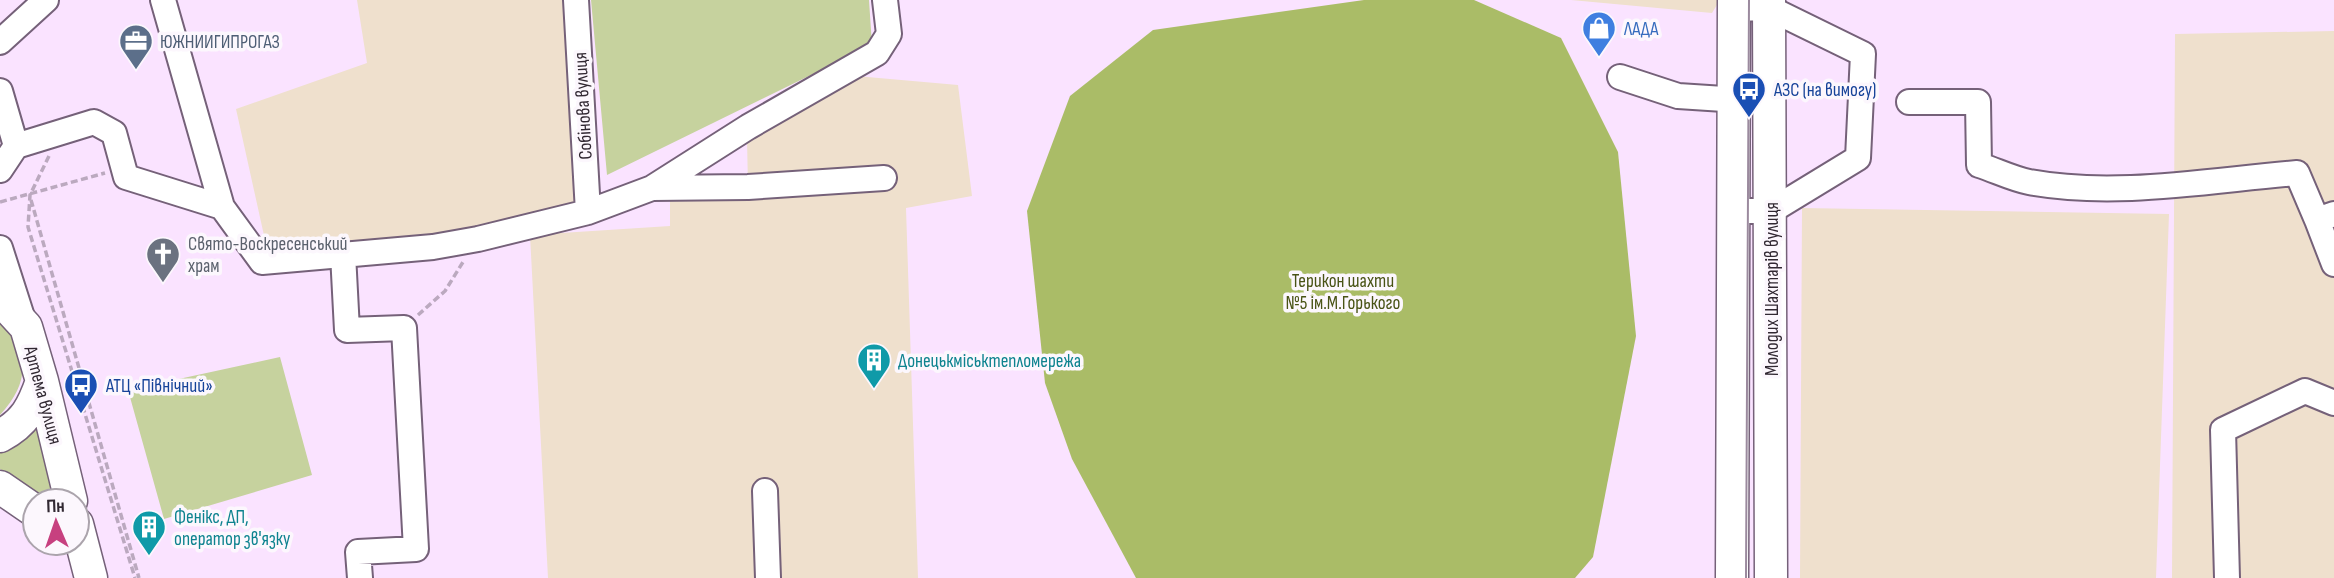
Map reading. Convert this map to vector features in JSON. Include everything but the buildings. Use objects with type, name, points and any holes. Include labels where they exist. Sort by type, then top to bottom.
[{"type":"main road","name":"Молодих Шахтарів вулиця","points":[[1732,578],[1734,4]]},
{"type":"main road","name":"Молодих Шахтарів вулиця","points":[[1769,4],[1771,578]]},
{"type":"main road","name":"Артема вулиця","points":[[0,299],[26,327],[68,487]]},
{"type":"main road","points":[[0,436],[24,420],[33,408],[42,381]]},
{"type":"main road","points":[[0,487],[21,501]]},
{"type":"main road","points":[[71,557],[84,578]]},
{"type":"main road","points":[[86,557],[91,578]]},
{"type":"street","points":[[0,42],[46,0]]},
{"type":"street","points":[[163,0],[222,207],[262,262],[433,247],[478,239],[588,212],[652,188],[748,127],[877,53],[889,34],[885,0]]},
{"type":"street","name":"Собінова вулиця","points":[[576,0],[588,212]]},
{"type":"street","points":[[1733,211],[1771,211],[1858,158],[1863,54],[1769,4],[1734,4]]},
{"type":"street","points":[[1620,77],[1678,96],[1770,102]]},
{"type":"street","points":[[0,92],[16,146]]},
{"type":"street","points":[[1909,102],[1978,102],[1979,164],[2028,182],[2091,188],[2297,173],[2325,217],[2334,264]]},
{"type":"street","points":[[0,170],[16,146],[94,122],[114,133],[124,176],[222,207]]},
{"type":"street","points":[[652,188],[748,187],[884,178]]},
{"type":"street","points":[[0,248],[26,327]]},
{"type":"street","points":[[343,254],[347,330],[404,328],[416,549],[358,552],[360,578]]},
{"type":"street","points":[[2227,578],[2223,430],[2305,391],[2334,403]]},
{"type":"street","points":[[765,491],[768,578]]},
{"type":"path","points":[[61,132],[30,195],[28,227],[137,578]]},
{"type":"path","points":[[0,202],[124,176]]},
{"type":"path","points":[[30,195],[137,578]]},
{"type":"path","points":[[404,328],[445,291],[478,239]]},
{"type":"shaded area","points":[[357,0],[565,0],[577,206],[383,247],[267,249],[236,109],[367,63]]},
{"type":"shaded area","points":[[1571,0],[1720,0],[1712,13]]},
{"type":"shaded area","points":[[2334,31],[2334,578],[2172,578],[2175,34]]},
{"type":"shaded area","points":[[856,76],[958,85],[972,196],[906,208],[918,578],[548,578],[530,235],[670,226],[670,197],[748,187],[747,139]]},
{"type":"shaded area","points":[[1802,208],[2169,214],[2156,578],[1800,578]]},
{"type":"green space","points":[[591,0],[869,0],[872,45],[607,175]]},
{"type":"green space","name":"Терикон шахти №5 ім.М.Горького","points":[[1364,0],[1474,0],[1561,38],[1618,152],[1636,336],[1593,557],[1575,578],[1136,578],[1072,459],[1045,383],[1027,211],[1070,96],[1153,30]]},
{"type":"green space","points":[[0,320],[17,344],[22,368],[17,391],[0,415]]},
{"type":"green space","points":[[280,357],[312,475],[164,519],[128,390]]},
{"type":"green space","points":[[34,428],[39,429],[56,487],[25,487],[0,469],[0,453]]},
{"type":"tram line","points":[[1746,578],[1749,0]]},
{"type":"place","name":"ЛАДА","points":[[1599,58]]},
{"type":"place","name":"ЮЖНИИГИПРОГАЗ","points":[[136,71]]},
{"type":"place","name":"АЗС (на вимогу)","points":[[1749,119]]},
{"type":"place","name":"Свято-Воскресенський храм","points":[[163,284]]},
{"type":"place","name":"Донецькміськтепломережа","points":[[874,390]]},
{"type":"place","name":"АТЦ «Північний»","points":[[81,415]]},
{"type":"place","name":"Фенікс, ДП, оператор зв'язку","points":[[149,557]]}]
